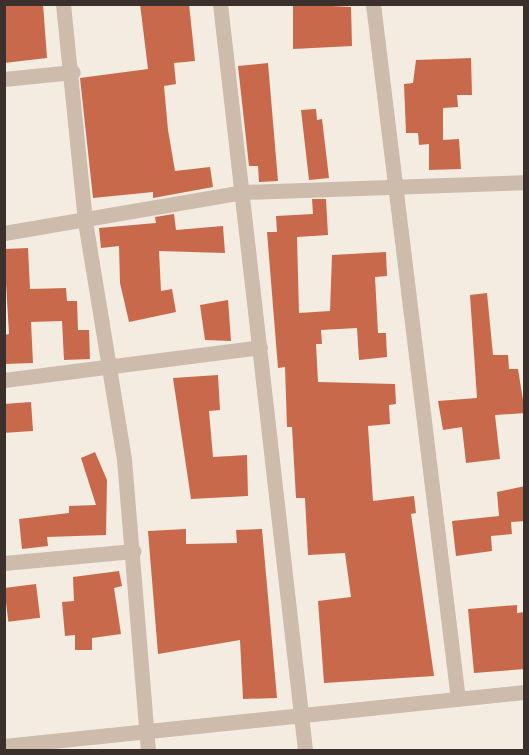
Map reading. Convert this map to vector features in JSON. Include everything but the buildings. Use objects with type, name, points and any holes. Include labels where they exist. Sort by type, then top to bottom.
[{"type":"street","points":[[63,4],[73,72],[85,221],[109,368],[133,551],[148,750]]},
{"type":"street","points":[[220,4],[305,750]]},
{"type":"street","points":[[373,4],[458,699]]},
{"type":"street","points":[[4,79],[73,72]]},
{"type":"street","points":[[4,232],[85,221],[243,192],[394,183],[525,182]]},
{"type":"street","points":[[4,380],[260,347]]},
{"type":"street","points":[[4,563],[133,551]]},
{"type":"street","points":[[4,746],[147,734],[525,692]]}]
